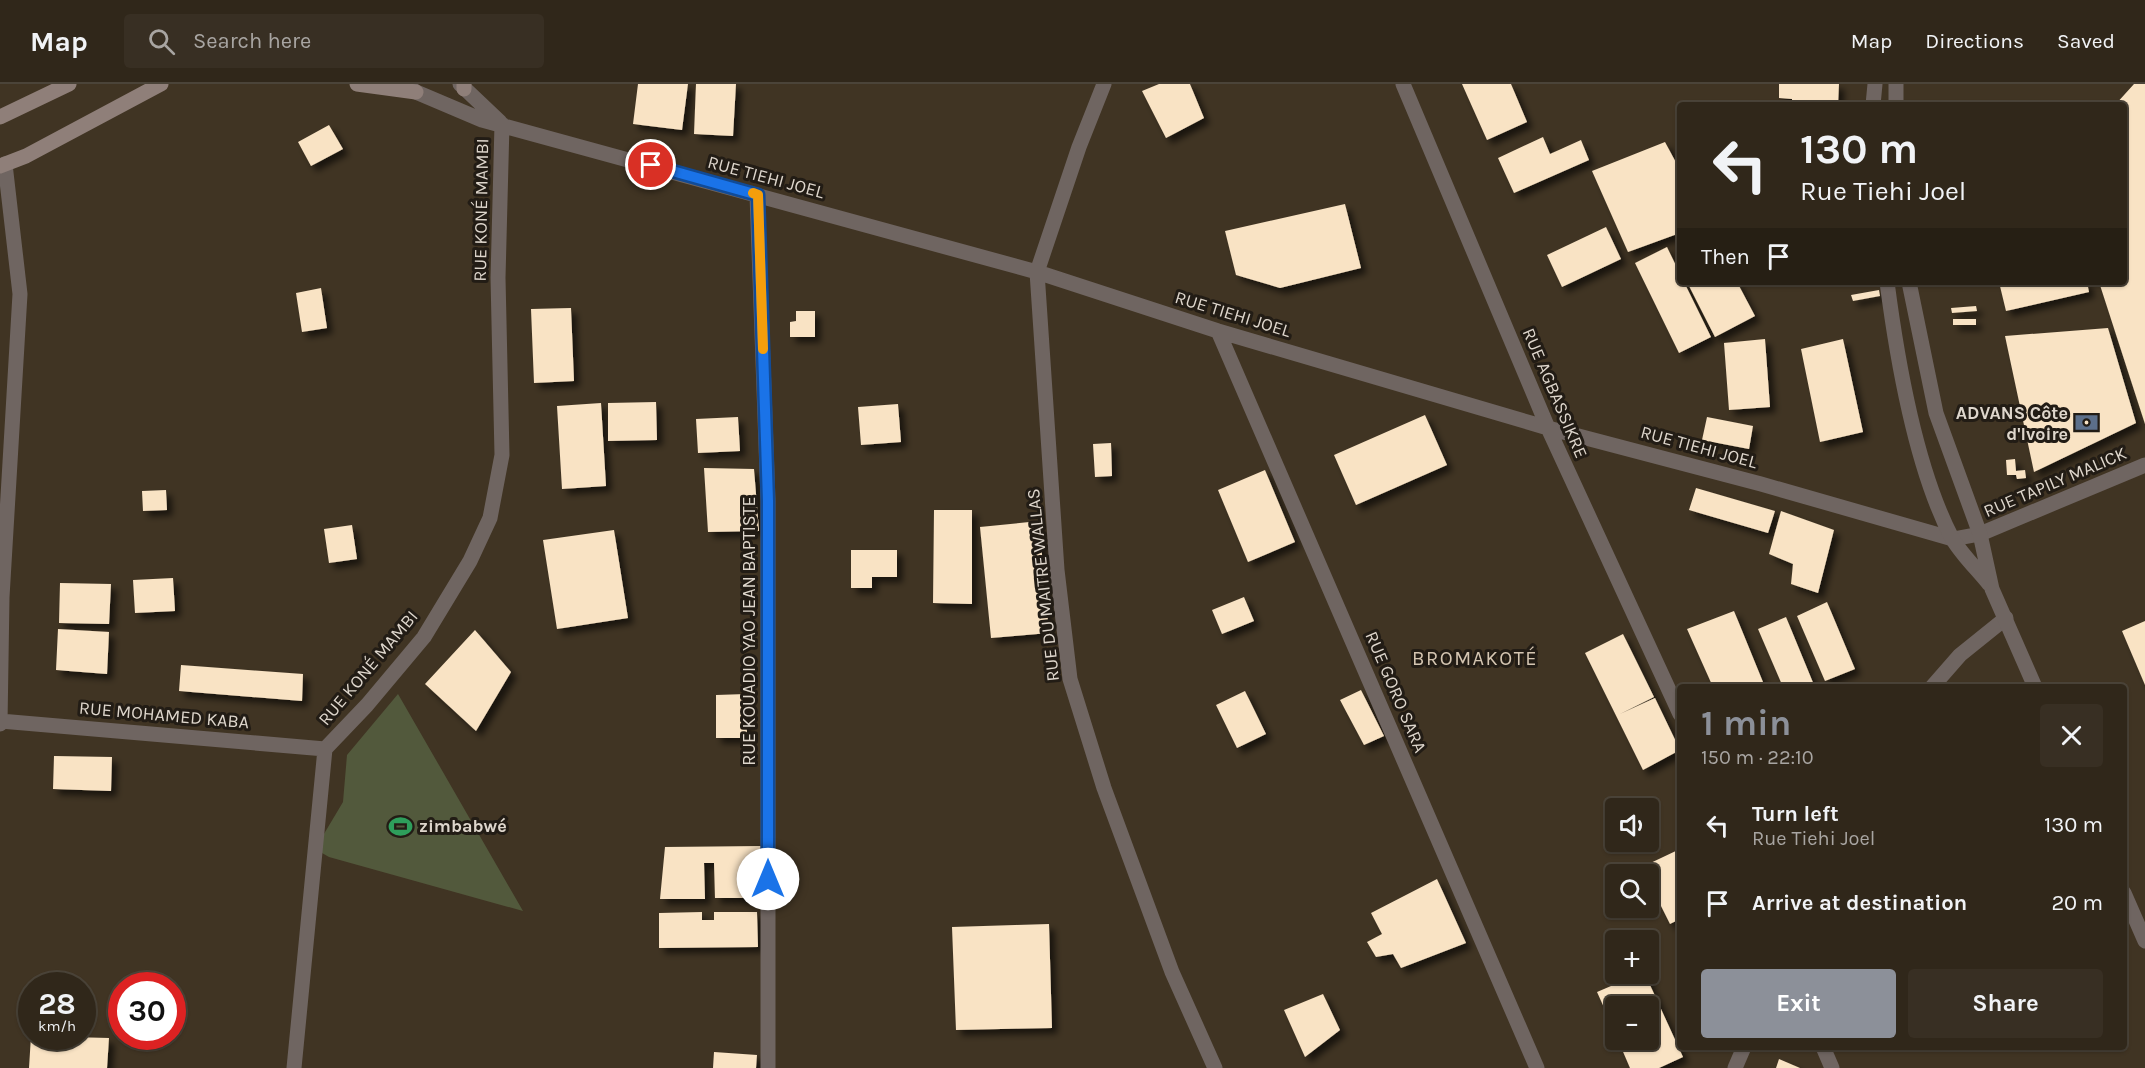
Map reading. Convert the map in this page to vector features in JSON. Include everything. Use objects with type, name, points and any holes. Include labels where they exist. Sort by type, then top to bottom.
[{"type":"main road","points":[[0,117],[69,84]]},
{"type":"main road","points":[[2,165],[26,156],[161,84]]},
{"type":"main road","points":[[357,84],[411,88]]},
{"type":"street","name":"RUE DU MAITRE WALLAS","points":[[1104,84],[1079,147],[1037,272],[1058,570],[1070,679],[1104,788],[1168,961],[1215,1068]]},
{"type":"street","name":"RUE AGBASSIKRE","points":[[1403,84],[1548,428],[1677,708]]},
{"type":"street","points":[[1873,102],[1875,84]]},
{"type":"street","points":[[1896,84],[1896,102]]},
{"type":"street","points":[[463,86],[502,124]]},
{"type":"street","name":"RUE TIEHI JOEL","points":[[411,88],[463,113],[1037,272],[1218,331],[1548,428],[1761,484],[1953,539]]},
{"type":"street","name":"RUE KONÉ MAMBI","points":[[294,1068],[325,749],[367,705],[424,637],[470,561],[490,518],[502,455],[498,278],[502,124]]},
{"type":"street","points":[[0,722],[2,597],[20,294],[2,165]]},
{"type":"street","name":"RUE KOUADIO YAO JEAN BAPTISTE","points":[[758,195],[768,501],[768,1068]]},
{"type":"street","points":[[1887,285],[1893,331],[1919,447],[1953,539],[1992,589],[2035,684]]},
{"type":"street","points":[[1910,285],[1936,413],[1980,534],[1992,589]]},
{"type":"street","name":"RUE GORO SARA","points":[[1218,331],[1538,1068]]},
{"type":"street","name":"RUE TAPILY MALICK","points":[[1953,539],[1980,534],[2145,465]]},
{"type":"street","points":[[1935,684],[1959,655],[2006,618]]},
{"type":"street","name":"RUE MOHAMED KABA","points":[[0,722],[325,749]]},
{"type":"street","points":[[2127,900],[2145,941]]},
{"type":"street","points":[[1735,1068],[1743,1050]]},
{"type":"street","points":[[1824,1050],[1832,1068]]},
{"type":"green space","name":"zimbabwé","points":[[398,694],[523,911],[329,857],[315,849],[343,802],[347,755]]},
{"type":"building","points":[[638,84],[688,84],[682,130],[633,124]]},
{"type":"building","points":[[696,84],[736,84],[733,136],[694,134]]},
{"type":"building","points":[[1159,84],[1190,84],[1204,118],[1166,138],[1142,91]]},
{"type":"building","points":[[1462,84],[1511,84],[1527,122],[1487,140]]},
{"type":"building","points":[[1779,84],[1839,84],[1838,102],[1792,102],[1792,99],[1779,98]]},
{"type":"building","points":[[2134,84],[2145,84],[2145,424],[2100,285],[2127,285],[2127,102],[2118,102]]},
{"type":"building","points":[[329,125],[343,149],[311,166],[298,142]]},
{"type":"building","points":[[1543,137],[1550,154],[1581,140],[1589,160],[1514,193],[1498,158]]},
{"type":"building","points":[[1665,142],[1677,164],[1677,234],[1628,252],[1592,171]]},
{"type":"building","points":[[1345,204],[1361,268],[1280,288],[1236,275],[1225,231]]},
{"type":"building","points":[[1606,227],[1621,259],[1562,287],[1547,255]]},
{"type":"building","points":[[1667,247],[1677,268],[1677,285],[1685,285],[1711,337],[1679,353],[1635,263]]},
{"type":"building","points":[[1689,285],[1739,285],[1755,316],[1715,337]]},
{"type":"building","points":[[2000,285],[2088,285],[2089,292],[2006,311]]},
{"type":"building","points":[[321,288],[327,328],[302,332],[296,293]]},
{"type":"building","points":[[1879,290],[1880,296],[1853,301],[1851,295]]},
{"type":"building","points":[[1976,306],[1977,311],[1952,313],[1951,308]]},
{"type":"building","points":[[571,308],[574,381],[534,383],[531,309]]},
{"type":"building","points":[[796,311],[815,311],[815,337],[790,337],[790,322],[796,321]]},
{"type":"building","points":[[1953,319],[1976,319],[1976,325],[1953,325]]},
{"type":"building","points":[[2108,328],[2136,423],[2034,472],[2005,336]]},
{"type":"building","points":[[1765,339],[1770,407],[1729,410],[1724,343]]},
{"type":"building","points":[[1843,339],[1863,432],[1820,442],[1801,349]]},
{"type":"building","points":[[656,402],[657,440],[608,441],[608,403]]},
{"type":"building","points":[[601,403],[606,486],[562,489],[557,406]]},
{"type":"building","points":[[898,404],[901,442],[861,445],[858,407]]},
{"type":"building","points":[[1425,415],[1447,465],[1356,505],[1334,455]]},
{"type":"building","points":[[738,417],[740,451],[698,453],[696,419]]},
{"type":"building","points":[[1707,417],[1753,426],[1749,449],[1702,440]]},
{"type":"building","points":[[1111,443],[1112,476],[1095,477],[1093,444]]},
{"type":"building","points":[[2015,459],[2016,471],[2025,470],[2026,478],[2017,479],[2016,475],[2007,475],[2006,460]]},
{"type":"building","points":[[704,468],[754,469],[759,531],[708,532]]},
{"type":"building","points":[[1265,470],[1295,542],[1248,562],[1218,490]]},
{"type":"building","points":[[1696,488],[1775,511],[1768,533],[1689,510]]},
{"type":"building","points":[[166,490],[167,510],[143,511],[142,491]]},
{"type":"building","points":[[934,510],[972,510],[972,604],[933,603]]},
{"type":"building","points":[[1781,511],[1834,530],[1818,593],[1791,584],[1793,564],[1769,554]]},
{"type":"building","points":[[1039,521],[1049,633],[991,638],[980,527]]},
{"type":"building","points":[[352,525],[357,559],[329,563],[324,529]]},
{"type":"building","points":[[614,530],[628,618],[557,629],[543,540]]},
{"type":"building","points":[[851,550],[897,550],[897,577],[872,577],[872,588],[851,588]]},
{"type":"building","points":[[173,578],[175,611],[135,613],[133,580]]},
{"type":"building","points":[[60,583],[111,584],[109,624],[59,623]]},
{"type":"building","points":[[1244,597],[1254,621],[1222,634],[1212,610]]},
{"type":"building","points":[[1827,602],[1855,669],[1825,681],[1797,616]]},
{"type":"building","points":[[1734,611],[1764,684],[1712,684],[1687,629]]},
{"type":"building","points":[[1786,617],[1814,684],[1782,684],[1758,629]]},
{"type":"building","points":[[2145,621],[2145,685],[2122,631]]},
{"type":"building","points":[[58,629],[109,632],[107,674],[56,670]]},
{"type":"building","points":[[475,630],[511,672],[476,731],[425,684]]},
{"type":"building","points":[[1623,634],[1654,697],[1620,714],[1655,698],[1677,744],[1677,752],[1643,770],[1585,653]]},
{"type":"building","points":[[181,665],[303,674],[302,701],[179,691]]},
{"type":"building","points":[[1361,690],[1384,736],[1364,745],[1340,700]]},
{"type":"building","points":[[1245,691],[1266,734],[1237,748],[1216,705]]},
{"type":"building","points":[[746,694],[747,738],[716,738],[716,695]]},
{"type":"building","points":[[54,756],[112,757],[111,791],[53,789]]},
{"type":"building","points":[[762,846],[759,898],[715,898],[714,863],[704,863],[705,899],[660,899],[665,847]]},
{"type":"building","points":[[1677,850],[1677,920],[1670,924],[1659,902],[1659,864],[1648,864]]},
{"type":"building","points":[[1437,879],[1466,943],[1401,968],[1393,954],[1376,957],[1367,942],[1382,934],[1371,913]]},
{"type":"building","points":[[702,912],[702,920],[714,920],[714,912],[757,912],[758,947],[659,948],[659,913]]},
{"type":"building","points":[[1049,924],[1052,1028],[956,1030],[952,927]]},
{"type":"building","points":[[1616,984],[1650,984],[1655,996],[1605,996],[1605,1010],[1597,992]]},
{"type":"building","points":[[1323,994],[1340,1030],[1305,1057],[1284,1010]]},
{"type":"building","points":[[1659,1005],[1677,1044],[1677,1050],[1680,1050],[1683,1057],[1659,1068],[1630,1068],[1622,1050],[1659,1050]]},
{"type":"building","points":[[96,1038],[108,1038],[107,1068],[29,1068],[30,1050],[96,1050]]},
{"type":"building","points":[[714,1052],[757,1055],[756,1068],[713,1068]]},
{"type":"building","points":[[1779,1059],[1800,1068],[1776,1068]]},
{"type":"slow traffic","points":[[753,193],[758,195],[763,349]]},
{"type":"place","name":"ADVANS Côte d'Ivoire","points":[[2086,423]]},
{"type":"place","name":"zimbabwé","points":[[401,826]]},
{"type":"district","name":"BROMAKOTÉ","points":[[1475,658]]},
{"type":"route","points":[[651,165],[758,195],[768,501],[768,879]]}]
